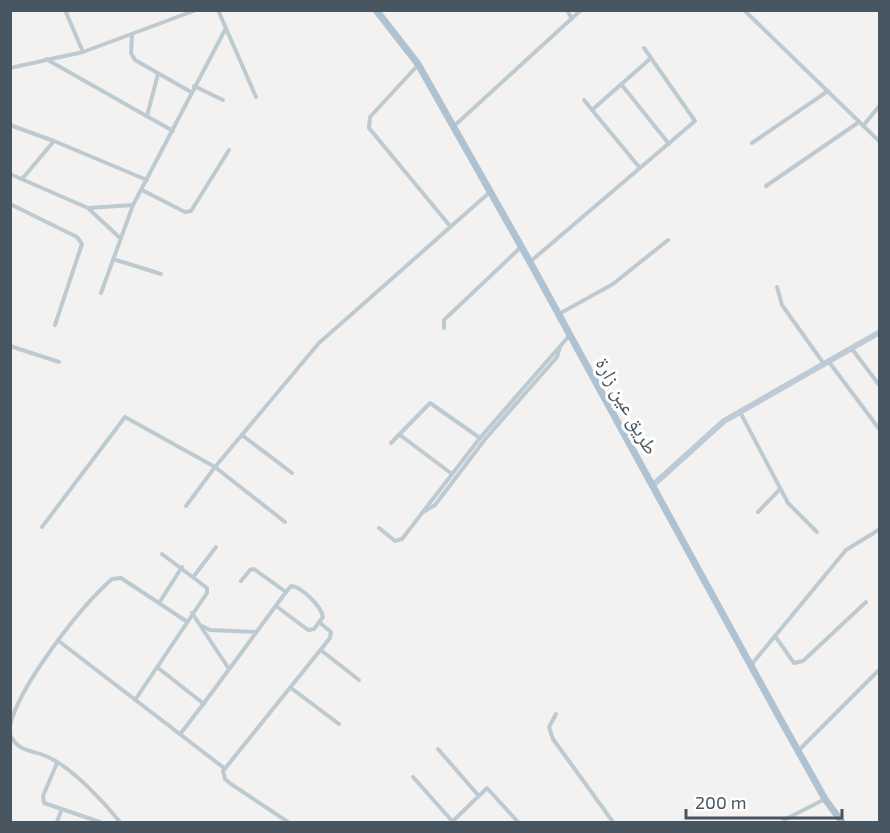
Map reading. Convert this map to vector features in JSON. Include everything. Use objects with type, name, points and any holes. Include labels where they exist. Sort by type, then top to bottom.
[{"type":"main road","name":"طريق عين زارة","points":[[376,10],[418,64],[454,126],[798,751],[825,799],[842,822]]},
{"type":"main road","points":[[652,486],[714,429],[740,411],[879,332]]},
{"type":"street","points":[[65,10],[83,52]]},
{"type":"street","points":[[10,68],[46,58],[83,52],[196,10]]},
{"type":"street","points":[[218,10],[256,97]]},
{"type":"street","points":[[567,10],[571,17]]},
{"type":"street","points":[[454,126],[581,10]]},
{"type":"street","points":[[744,10],[879,142]]},
{"type":"street","points":[[101,293],[119,237],[133,205],[225,28]]},
{"type":"street","points":[[132,35],[131,54],[135,60],[191,92]]},
{"type":"street","points":[[530,262],[696,120],[644,48]]},
{"type":"street","points":[[46,58],[173,131]]},
{"type":"street","points":[[592,110],[651,58]]},
{"type":"street","points":[[418,64],[370,117],[369,128],[450,226]]},
{"type":"street","points":[[147,116],[158,74]]},
{"type":"street","points":[[621,84],[669,144]]},
{"type":"street","points":[[194,86],[223,100]]},
{"type":"street","points":[[752,143],[828,91]]},
{"type":"street","points":[[584,100],[640,168]]},
{"type":"street","points":[[863,126],[879,105]]},
{"type":"street","points":[[766,186],[859,122]]},
{"type":"street","points":[[10,125],[147,180]]},
{"type":"street","points":[[22,180],[54,141]]},
{"type":"street","points":[[142,189],[185,212],[192,211],[229,150]]},
{"type":"street","points":[[10,174],[88,208],[119,237]]},
{"type":"street","points":[[186,506],[215,467],[338,324],[490,192]]},
{"type":"street","points":[[10,204],[77,237],[82,244],[55,325]]},
{"type":"street","points":[[88,208],[133,205]]},
{"type":"street","points":[[558,314],[613,284],[668,240]]},
{"type":"street","points":[[444,328],[444,320],[521,247]]},
{"type":"street","points":[[113,259],[161,274]]},
{"type":"street","points":[[777,286],[782,304],[879,430]]},
{"type":"street","points":[[379,528],[395,541],[399,541],[480,438],[569,336]]},
{"type":"street","points":[[10,346],[59,362]]},
{"type":"street","points":[[422,513],[435,505],[486,438],[557,357],[560,346]]},
{"type":"street","points":[[852,349],[879,386]]},
{"type":"street","points":[[391,443],[430,403],[480,438]]},
{"type":"street","points":[[740,411],[780,489],[793,509],[817,532]]},
{"type":"street","points":[[42,527],[125,417],[215,467],[285,522]]},
{"type":"street","points":[[242,435],[292,473]]},
{"type":"street","points":[[399,435],[452,474]]},
{"type":"street","points":[[758,512],[780,489]]},
{"type":"street","points":[[751,665],[846,550],[879,529]]},
{"type":"street","points":[[194,576],[216,547]]},
{"type":"street","points":[[135,700],[207,588],[162,554]]},
{"type":"street","points":[[159,603],[182,567]]},
{"type":"street","points":[[241,581],[250,570],[254,569],[286,592]]},
{"type":"street","points":[[10,725],[12,711],[28,684],[80,614],[116,578],[186,621]]},
{"type":"street","points":[[181,733],[204,704],[256,632],[291,586],[297,587],[320,608],[322,617],[314,629],[308,630],[276,606]]},
{"type":"street","points":[[775,636],[794,663],[798,664],[866,602]]},
{"type":"street","points":[[192,614],[229,669]]},
{"type":"street","points":[[288,822],[225,779],[224,768],[332,635],[319,622]]},
{"type":"street","points":[[201,625],[210,630],[256,632]]},
{"type":"street","points":[[60,642],[224,768]]},
{"type":"street","points":[[321,651],[359,680]]},
{"type":"street","points":[[157,667],[204,704]]},
{"type":"street","points":[[798,751],[879,669]]},
{"type":"street","points":[[291,688],[339,724]]},
{"type":"street","points":[[556,714],[549,727],[553,739],[613,822]]},
{"type":"street","points":[[10,735],[21,749],[50,758],[57,763],[86,787],[120,822]]},
{"type":"street","points":[[438,749],[478,795]]},
{"type":"street","points":[[57,763],[43,796],[44,803],[61,811],[100,822]]},
{"type":"street","points":[[413,777],[452,822],[484,789],[491,789],[518,822]]},
{"type":"street","points":[[784,820],[825,799]]},
{"type":"street","points":[[57,822],[61,811]]}]
